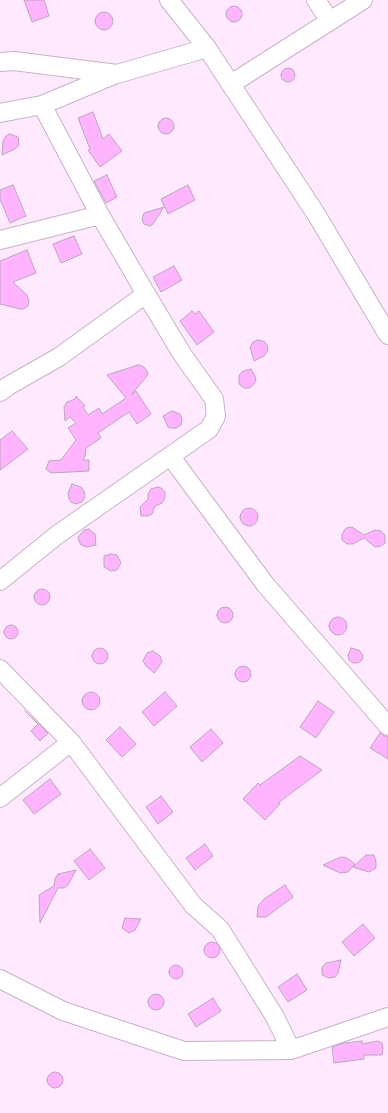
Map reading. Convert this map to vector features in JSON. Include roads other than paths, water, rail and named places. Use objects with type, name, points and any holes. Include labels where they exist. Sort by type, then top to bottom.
[{"type":"street","points":[[170,0],[207,48],[316,214],[388,335]]},
{"type":"street","points":[[316,0],[330,21]]},
{"type":"street","points":[[230,84],[363,0]]},
{"type":"street","points":[[0,113],[42,105],[117,74],[207,48]]},
{"type":"street","points":[[0,62],[14,61],[117,74]]},
{"type":"street","points":[[0,581],[57,535],[208,429],[216,416],[214,399],[182,354],[146,294],[100,215],[42,105]]},
{"type":"street","points":[[0,240],[100,215]]},
{"type":"street","points":[[0,392],[59,357],[146,294]]},
{"type":"street","points":[[171,456],[265,584],[388,726]]},
{"type":"street","points":[[0,669],[71,742],[193,905],[220,929],[275,1017],[291,1050]]},
{"type":"street","points":[[0,798],[71,742]]},
{"type":"street","points":[[0,979],[64,1011],[184,1051],[291,1050],[388,1017]]}]
